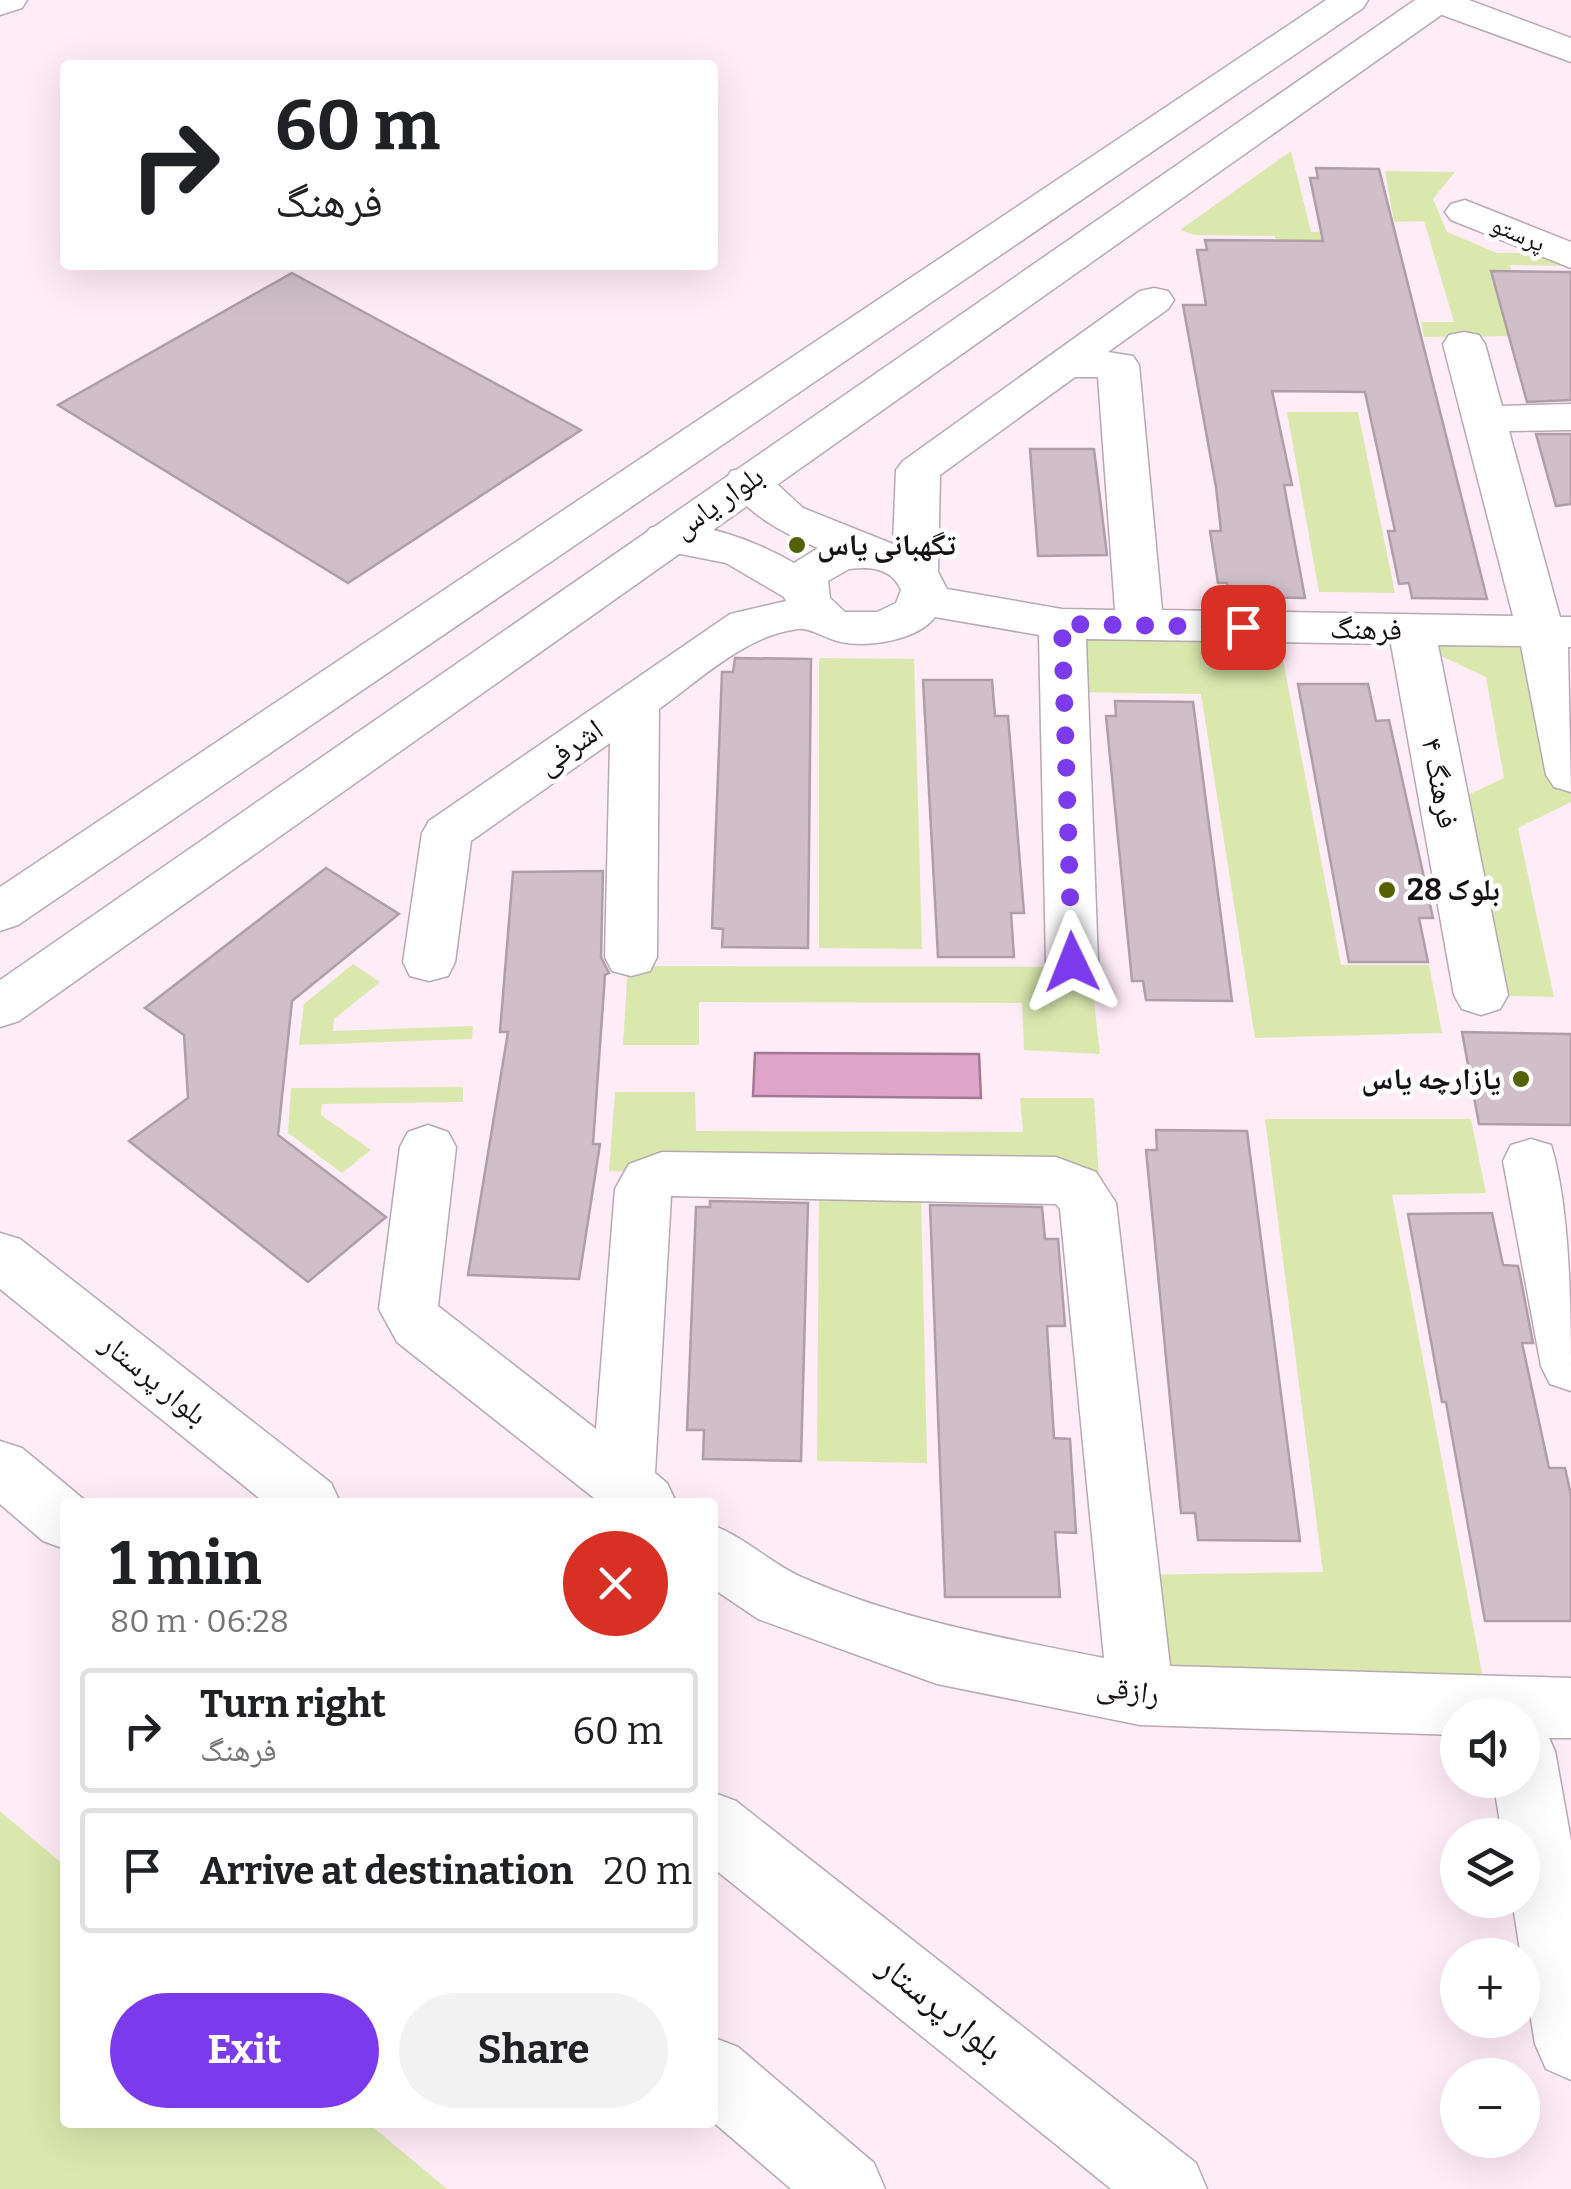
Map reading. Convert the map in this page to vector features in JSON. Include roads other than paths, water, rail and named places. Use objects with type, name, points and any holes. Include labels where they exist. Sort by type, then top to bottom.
[{"type":"street","points":[[0,4],[9,0]]},
{"type":"street","name":"بلوار یاس","points":[[0,912],[1350,0]]},
{"type":"street","points":[[1437,0],[1571,51]]},
{"type":"street","name":"بلوار یاس","points":[[0,1007],[1437,0]]},
{"type":"street","points":[[1494,0],[1571,29]]},
{"type":"street","points":[[1227,82],[1285,104]]},
{"type":"street","name":"پرستو","points":[[1465,212],[1571,256]]},
{"type":"street","points":[[666,538],[739,551],[808,600],[825,621],[864,630],[902,622],[915,612],[919,586],[918,470],[1154,300]]},
{"type":"street","points":[[1464,344],[1483,419],[1556,632],[1571,775]]},
{"type":"street","points":[[1064,364],[1118,365],[1140,626]]},
{"type":"street","points":[[1483,419],[1571,418]]},
{"type":"street","points":[[747,481],[788,518],[867,553]]},
{"type":"street","points":[[808,600],[806,578],[829,559],[867,553],[886,555],[919,586]]},
{"type":"street","name":"فرهنگ","points":[[919,586],[1062,624],[1556,632]]},
{"type":"street","name":"اشرفی","points":[[429,962],[447,832],[746,625],[808,600]]},
{"type":"street","points":[[1062,624],[1072,962]]},
{"type":"street","name":"فرهنگ ۴","points":[[1412,630],[1482,995]]},
{"type":"street","points":[[631,957],[635,702]]},
{"type":"street","points":[[428,1148],[408,1309],[418,1324],[634,1494]]},
{"type":"street","points":[[1531,1161],[1571,1366]]},
{"type":"street","points":[[634,1494],[643,1189],[649,1180],[662,1174],[1056,1179],[1076,1188],[1088,1203],[1140,1695]]},
{"type":"street","name":"بلوار پرستار","points":[[0,1256],[304,1498]]},
{"type":"street","points":[[0,1467],[60,1518]]},
{"type":"street","name":"رازقی","points":[[718,1557],[781,1599],[937,1655],[1140,1695],[1440,1714]]},
{"type":"street","points":[[1540,1793],[1571,2044]]},
{"type":"street","name":"بلوار پرستار","points":[[718,1829],[1146,2181]]},
{"type":"street","points":[[718,2078],[848,2189]]},
{"type":"place","name":"تگهبانی یاس","points":[[797,545]]},
{"type":"place","name":"بلوک 28","points":[[1387,890]]},
{"type":"place","name":"یازارچه یاس","points":[[1521,1079]]}]
